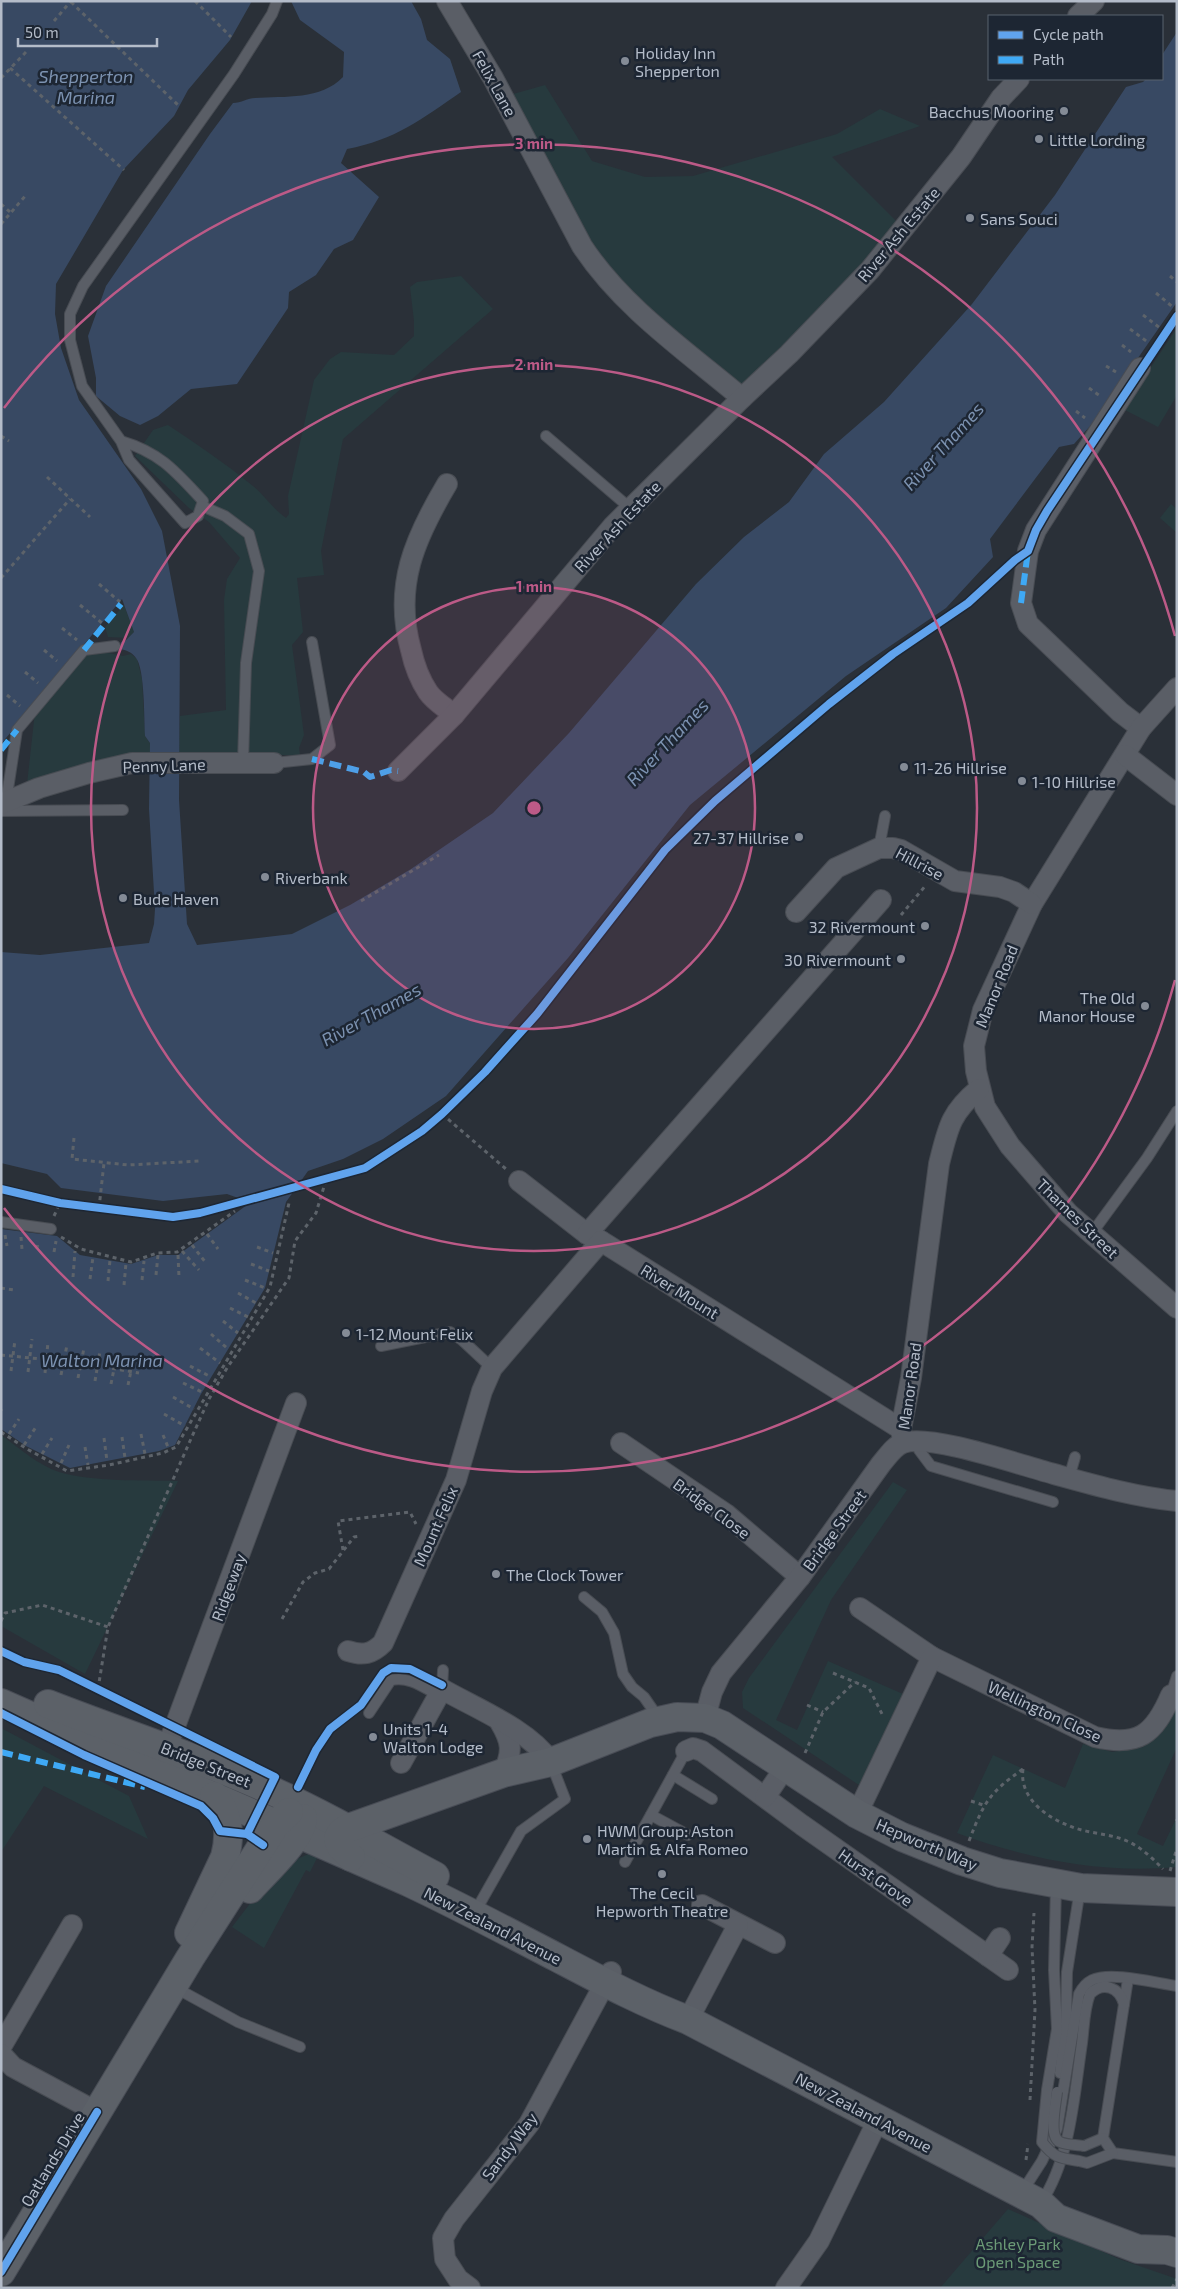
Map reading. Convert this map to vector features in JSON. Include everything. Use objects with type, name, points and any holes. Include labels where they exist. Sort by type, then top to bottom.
[{"type":"main road","name":"Bridge Street","points":[[1,1686],[162,1759],[294,1814]]},
{"type":"main road","name":"Bridge Street","points":[[1,1703],[162,1759],[214,1796],[346,1828]]},
{"type":"main road","points":[[551,1762],[514,1785],[411,1821],[372,1855],[353,1858],[341,1847],[338,1839],[341,1832],[346,1828],[503,1773],[551,1762],[660,1721],[677,1716],[705,1718]]},
{"type":"main road","name":"Hepworth Way","points":[[705,1718],[795,1761],[857,1814],[902,1836],[962,1860],[1000,1874],[1069,1886],[1177,1892]]},
{"type":"main road","points":[[167,1997],[173,1966],[225,1857],[229,1832],[224,1810],[214,1796]]},
{"type":"main road","name":"New Zealand Avenue","points":[[294,1814],[353,1858],[477,1907]]},
{"type":"main road","name":"Oatlands Drive","points":[[1,2272],[190,1958],[294,1814]]},
{"type":"main road","name":"New Zealand Avenue","points":[[346,1828],[477,1907],[609,1977],[663,2010],[688,2020],[1031,2199],[1056,2218],[1138,2249],[1172,2251]]},
{"type":"street","name":"Felix Lane","points":[[447,1],[493,78],[582,246],[596,268],[625,300],[742,398]]},
{"type":"street","points":[[1079,15],[1094,1]]},
{"type":"street","name":"River Ash Estate","points":[[398,771],[454,715],[613,526],[742,398],[790,354],[870,270],[955,164],[1002,98],[1018,80]]},
{"type":"street","points":[[1140,368],[1039,523],[1028,551],[1021,603],[1028,624],[1120,712],[1141,728]]},
{"type":"street","points":[[447,484],[416,540],[403,601],[406,633],[414,664],[428,692],[454,715]]},
{"type":"street","name":"Manor Road","points":[[908,1437],[911,1378],[939,1164],[947,1131],[956,1110],[979,1089],[974,1059],[976,1033],[998,973],[1032,904],[1141,728],[1177,688]]},
{"type":"street","points":[[1125,755],[1177,795]]},
{"type":"street","name":"Penny Lane","points":[[3,806],[39,788],[89,773],[132,763],[274,763]]},
{"type":"street","name":"Hillrise","points":[[796,912],[836,868],[879,848],[901,850],[936,872],[963,883],[1000,887],[1014,892],[1032,904]]},
{"type":"street","points":[[492,1368],[594,1238],[880,900]]},
{"type":"street","name":"Thames Street","points":[[979,1089],[985,1107],[1010,1146],[1044,1188],[1068,1213],[1177,1308]]},
{"type":"street","name":"River Mount","points":[[519,1181],[594,1238],[908,1437]]},
{"type":"street","name":"Mount Felix","points":[[348,1651],[358,1654],[373,1652],[383,1643],[456,1480],[482,1391],[492,1368]]},
{"type":"street","name":"Ridgeway","points":[[162,1759],[296,1403]]},
{"type":"street","points":[[908,1437],[961,1448],[1116,1490],[1177,1501]]},
{"type":"street","name":"Bridge Street","points":[[705,1718],[712,1692],[721,1674],[800,1577],[881,1464],[908,1437]]},
{"type":"street","name":"Bridge Close","points":[[621,1443],[726,1514],[800,1577]]},
{"type":"street","name":"Wellington Close","points":[[860,1608],[932,1657],[1035,1701],[1095,1737],[1116,1742],[1136,1739],[1153,1729],[1163,1714],[1171,1695]]},
{"type":"street","points":[[857,1814],[932,1657]]},
{"type":"street","points":[[401,1763],[441,1685],[529,1738],[542,1749],[551,1762]]},
{"type":"street","points":[[500,1722],[509,1736],[511,1748],[509,1760],[503,1773]]},
{"type":"street","name":"Hurst Grove","points":[[686,1751],[693,1748],[702,1751],[1008,1970]]},
{"type":"street","points":[[765,1797],[795,1761]]},
{"type":"street","points":[[702,1905],[775,1943]]},
{"type":"street","points":[[1,2047],[72,1925]]},
{"type":"street","points":[[688,2020],[738,1925]]},
{"type":"street","points":[[988,1956],[1000,1938]]},
{"type":"street","name":"Sandy Way","points":[[470,2288],[458,2279],[445,2259],[443,2238],[454,2219],[529,2124],[609,1977]]},
{"type":"street","points":[[1,2054],[13,2067],[97,2112]]},
{"type":"street","points":[[786,2288],[819,2241],[878,2120]]},
{"type":"lane","points":[[121,441],[134,444],[163,459],[203,501],[198,516],[185,523],[130,460],[121,441],[82,386],[70,340],[70,314],[82,286],[234,74],[272,14],[277,1]]},
{"type":"lane","points":[[546,436],[630,508]]},
{"type":"lane","points":[[202,506],[225,516],[249,534],[259,571],[246,663],[243,763]]},
{"type":"lane","points":[[274,763],[312,759],[330,745],[312,642]]},
{"type":"lane","points":[[115,646],[84,650],[17,730],[3,806],[122,810]]},
{"type":"lane","points":[[879,848],[885,816]]},
{"type":"lane","points":[[1092,1233],[1147,1158],[1177,1111]]},
{"type":"lane","points":[[1,1222],[51,1229]]},
{"type":"lane","points":[[381,1346],[450,1332],[462,1340],[492,1368]]},
{"type":"lane","points":[[908,1437],[931,1466],[1053,1502]]},
{"type":"lane","points":[[1069,1478],[1075,1456]]},
{"type":"lane","points":[[584,1597],[602,1612],[614,1634],[623,1674],[632,1687],[644,1698],[660,1721]]},
{"type":"lane","points":[[1171,1695],[1177,1676]]},
{"type":"lane","points":[[369,1712],[391,1680],[401,1678],[441,1685]]},
{"type":"lane","points":[[625,1862],[686,1751]]},
{"type":"lane","points":[[477,1907],[522,1831],[565,1799],[551,1762]]},
{"type":"lane","points":[[673,1775],[712,1799]]},
{"type":"lane","points":[[651,1815],[688,1835]]},
{"type":"lane","points":[[1069,1886],[1054,1970],[1056,2030],[1052,2091],[1053,2125],[1055,2138],[1060,2142],[1084,2146],[1103,2138]]},
{"type":"lane","points":[[1069,1886],[1066,2024],[1042,2142],[1049,2152],[1057,2158],[1079,2162],[1087,2163],[1113,2152],[1177,2162]]},
{"type":"lane","points":[[1031,2199],[1042,2160],[1057,2128],[1079,1994],[1084,1986],[1092,1980],[1111,1977],[1177,1986]]},
{"type":"lane","points":[[1113,2152],[1103,2138],[1128,1979]]},
{"type":"lane","points":[[1031,2199],[1050,2190],[1062,2157],[1090,1994],[1100,1987],[1107,1987],[1118,1993],[1124,2004]]},
{"type":"lane","points":[[167,1997],[238,2022],[300,2047]]},
{"type":"path","points":[[54,21],[71,1],[179,106]]},
{"type":"path","points":[[194,1],[231,37]]},
{"type":"path","points":[[1,78],[27,51]]},
{"type":"path","points":[[10,68],[124,170]]},
{"type":"path","points":[[1,224],[27,194]]},
{"type":"path","points":[[1,204],[10,212]]},
{"type":"path","points":[[1170,276],[1177,282]]},
{"type":"path","points":[[1156,293],[1174,308]]},
{"type":"path","points":[[1143,315],[1160,328]]},
{"type":"path","points":[[1130,329],[1148,343]]},
{"type":"path","points":[[1,436],[9,441]]},
{"type":"path","points":[[46,477],[90,517]]},
{"type":"path","points":[[1,578],[70,499]]},
{"type":"path","points":[[1,1189],[60,1203],[173,1217],[200,1213],[365,1168],[422,1131],[486,1072],[537,1014],[665,850],[715,801],[828,704],[893,654],[968,603],[1015,560],[1028,551]]},
{"type":"path","points":[[99,584],[120,602]]},
{"type":"path","points":[[80,605],[102,623]]},
{"type":"path","points":[[62,628],[84,645]]},
{"type":"path","points":[[44,650],[58,662]]},
{"type":"path","points":[[24,672],[39,684]]},
{"type":"path","points":[[7,695],[21,706]]},
{"type":"path","points":[[360,901],[439,855]]},
{"type":"path","points":[[901,915],[936,872]]},
{"type":"path","points":[[442,1114],[519,1181]]},
{"type":"path","points":[[74,1138],[72,1159],[128,1165],[199,1161]]},
{"type":"path","points":[[99,1208],[104,1163]]},
{"type":"path","points":[[98,1690],[108,1627],[209,1399],[227,1368],[289,1278],[295,1241],[316,1213],[326,1179]]},
{"type":"path","points":[[1,1432],[27,1450],[67,1471],[118,1463],[163,1453],[176,1447],[270,1287],[288,1203]]},
{"type":"path","points":[[51,1229],[81,1249],[131,1262],[157,1253],[177,1252],[235,1211]]},
{"type":"path","points":[[207,1234],[218,1249]]},
{"type":"path","points":[[192,1245],[206,1263]]},
{"type":"path","points":[[257,1247],[273,1252]]},
{"type":"path","points":[[73,1276],[75,1251]]},
{"type":"path","points":[[182,1251],[199,1270]]},
{"type":"path","points":[[156,1275],[158,1255]]},
{"type":"path","points":[[178,1255],[179,1277]]},
{"type":"path","points":[[90,1279],[93,1257]]},
{"type":"path","points":[[108,1281],[110,1260]]},
{"type":"path","points":[[142,1280],[144,1260]]},
{"type":"path","points":[[124,1284],[126,1263]]},
{"type":"path","points":[[251,1264],[269,1271]]},
{"type":"path","points":[[245,1280],[265,1288]]},
{"type":"path","points":[[1,1288],[14,1290]]},
{"type":"path","points":[[238,1293],[256,1303]]},
{"type":"path","points":[[230,1308],[248,1317]]},
{"type":"path","points":[[223,1321],[238,1333]]},
{"type":"path","points":[[211,1334],[228,1349]]},
{"type":"path","points":[[28,1372],[32,1339]]},
{"type":"path","points":[[11,1371],[14,1340]]},
{"type":"path","points":[[45,1373],[48,1342]]},
{"type":"path","points":[[61,1375],[68,1345]]},
{"type":"path","points":[[78,1378],[84,1348]]},
{"type":"path","points":[[200,1348],[220,1363]]},
{"type":"path","points":[[95,1381],[100,1351]]},
{"type":"path","points":[[111,1384],[117,1354]]},
{"type":"path","points":[[1,1355],[81,1363],[139,1373]]},
{"type":"path","points":[[128,1386],[134,1357]]},
{"type":"path","points":[[190,1366],[211,1377]]},
{"type":"path","points":[[183,1383],[202,1392]]},
{"type":"path","points":[[173,1398],[194,1408]]},
{"type":"path","points":[[164,1414],[185,1426]]},
{"type":"path","points":[[9,1434],[19,1419]]},
{"type":"path","points":[[24,1444],[36,1427]]},
{"type":"path","points":[[141,1434],[145,1454]]},
{"type":"path","points":[[163,1435],[168,1447]]},
{"type":"path","points":[[122,1437],[126,1458]]},
{"type":"path","points":[[42,1454],[52,1438]]},
{"type":"path","points":[[104,1438],[107,1462]]},
{"type":"path","points":[[61,1463],[69,1444]]},
{"type":"path","points":[[85,1447],[88,1465]]},
{"type":"path","points":[[343,1550],[338,1521],[410,1512],[418,1529]]},
{"type":"path","points":[[282,1619],[303,1582],[316,1572],[329,1569],[354,1537],[361,1536]]},
{"type":"path","points":[[1,1621],[6,1614],[42,1605],[108,1627]]},
{"type":"path","points":[[833,1673],[869,1688],[893,1736]]},
{"type":"path","points":[[795,1761],[823,1712],[855,1682]]},
{"type":"path","points":[[807,1706],[823,1712]]},
{"type":"path","points":[[968,1844],[983,1806],[1000,1785],[1023,1768],[1021,1780],[1026,1794],[1042,1811],[1070,1826],[1127,1840],[1148,1854],[1168,1874],[1177,1848]]},
{"type":"path","points":[[971,1801],[983,1806]]},
{"type":"path","points":[[1030,2104],[1035,2010],[1032,1947],[1034,1914]]},
{"type":"path","points":[[1025,2168],[1028,2141]]},
{"type":"path","points":[[1172,2288],[1177,2279]]},
{"type":"green space","points":[[545,85],[592,161],[645,177],[693,176],[837,134],[880,109],[920,126],[832,157],[904,229],[742,398],[625,300],[503,97]]},
{"type":"green space","points":[[461,276],[493,309],[343,439],[321,551],[324,575],[297,578],[303,632],[292,645],[304,735],[299,748],[300,755],[179,755],[180,716],[226,710],[224,600],[227,579],[240,558],[209,522],[189,508],[135,456],[153,430],[168,425],[243,478],[286,518],[289,514],[288,496],[314,380],[330,359],[341,352],[394,355],[414,336],[410,287],[417,282]]},
{"type":"green space","points":[[1177,328],[1177,395],[1158,427],[1123,409]]},
{"type":"green space","points":[[1171,504],[1177,509],[1177,533],[1160,518]]},
{"type":"green space","points":[[124,605],[134,632],[128,638],[108,637],[105,627]]},
{"type":"green space","points":[[104,652],[123,656],[131,654],[137,659],[142,679],[145,736],[150,743],[150,753],[27,784],[35,712],[85,654]]},
{"type":"green space","points":[[1,1435],[36,1461],[59,1472],[102,1479],[178,1481],[85,1674],[1,1626]]},
{"type":"green space","points":[[893,1482],[907,1490],[831,1600],[776,1720],[797,1730],[828,1661],[912,1698],[868,1791],[743,1708],[742,1692],[749,1678]]},
{"type":"green space","points":[[1174,1708],[1177,1709],[1177,1747],[1137,1834],[1163,1846],[1177,1817],[1177,1867],[1121,1868],[1065,1862],[1010,1850],[957,1833],[993,1755],[1065,1788],[1083,1744],[1112,1752],[1143,1747]]},
{"type":"green space","points":[[1,1728],[129,1796],[148,1839],[44,1786],[1,1852]]},
{"type":"green space","points":[[311,1853],[319,1854],[310,1872],[306,1870],[264,1948],[232,1927],[265,1884],[290,1862]]},
{"type":"green space","name":"Ashley Park Open Space","points":[[1008,2209],[1119,2259],[1177,2279],[1177,2288],[940,2288]]},
{"type":"water","points":[[1,1],[252,1],[230,40],[188,90],[174,116],[123,170],[56,284],[55,314],[61,348],[79,400],[141,489],[162,531],[180,626],[179,800],[187,924],[197,945],[292,934],[350,905],[411,869],[493,813],[569,733],[696,584],[744,537],[789,502],[824,454],[884,402],[972,304],[1055,195],[1126,87],[1145,80],[1163,80],[1163,53],[1177,32],[1177,302],[1092,424],[1074,444],[1059,447],[990,539],[993,557],[946,608],[846,676],[690,805],[568,958],[446,1096],[383,1139],[343,1159],[308,1171],[286,1202],[265,1288],[201,1394],[175,1445],[159,1451],[70,1468],[26,1446],[1,1429],[1,1229],[57,1236],[80,1255],[131,1264],[158,1255],[178,1255],[247,1205],[241,1199],[227,1194],[163,1201],[61,1188],[47,1174],[1,1163],[1,952],[40,955],[149,943],[154,924],[155,909],[149,809],[150,743],[145,736],[143,683],[139,664],[133,654],[120,649],[121,642],[125,641],[134,632],[122,599],[1,744]]},
{"type":"water","points":[[291,1],[411,1],[421,19],[427,40],[450,59],[461,92],[420,120],[394,134],[347,149],[341,163],[379,197],[353,240],[334,249],[316,275],[289,292],[288,308],[237,384],[191,389],[158,416],[140,425],[120,416],[96,396],[96,378],[88,336],[106,286],[233,103],[252,98],[290,97],[313,93],[324,90],[343,77],[344,52],[300,20]]},
{"type":"marked path","points":[[1021,603],[1028,551]]},
{"type":"marked path","points":[[84,650],[121,604]]},
{"type":"marked path","points":[[1,750],[17,730]]},
{"type":"marked path","points":[[312,759],[364,772],[370,777],[391,770],[398,771]]},
{"type":"marked path","points":[[1,1752],[145,1787]]},
{"type":"cycle path","points":[[1,1189],[60,1203],[173,1217],[200,1213],[365,1168],[422,1131],[485,1072],[537,1014],[665,850],[715,801],[829,704],[893,654],[968,603],[1015,560],[1028,551],[1036,530],[1047,511],[1177,316]]},
{"type":"cycle path","points":[[1,1651],[24,1662],[59,1670],[275,1777],[247,1834]]},
{"type":"cycle path","points":[[298,1787],[316,1750],[330,1729],[361,1705],[383,1673],[391,1668],[410,1669],[442,1685]]},
{"type":"cycle path","points":[[1,1713],[84,1755],[201,1806],[213,1818],[220,1831],[247,1834],[263,1845]]},
{"type":"cycle path","points":[[1,2272],[97,2112]]},
{"type":"place","name":"Holiday Inn Shepperton","points":[[625,61]]},
{"type":"place","name":"Bacchus Mooring","points":[[1064,111]]},
{"type":"place","name":"Little Lording","points":[[1039,139]]},
{"type":"place","name":"Sans Souci","points":[[970,218]]},
{"type":"place","name":"11-26 Hillrise","points":[[904,767]]},
{"type":"place","name":"1-10 Hillrise","points":[[1022,781]]},
{"type":"place","name":"27-37 Hillrise","points":[[799,837]]},
{"type":"place","name":"Riverbank","points":[[265,877]]},
{"type":"place","name":"Bude Haven","points":[[123,898]]},
{"type":"place","name":"32 Rivermount","points":[[925,926]]},
{"type":"place","name":"30 Rivermount","points":[[901,959]]},
{"type":"place","name":"The Old Manor House","points":[[1145,1006]]},
{"type":"place","name":"1-12 Mount Felix","points":[[346,1333]]},
{"type":"place","name":"The Clock Tower","points":[[496,1574]]},
{"type":"place","name":"Units 1-4 Walton Lodge","points":[[373,1737]]},
{"type":"place","name":"HWM Group: Aston Martin & Alfa Romeo","points":[[587,1839]]},
{"type":"place","name":"The Cecil Hepworth Theatre","points":[[662,1874]]},
{"type":"water label","name":"Shepperton Marina","points":[[86,86]]},
{"type":"water label","name":"River Thames","points":[[943,446]]},
{"type":"water label","name":"River Thames","points":[[667,742]]},
{"type":"water label","name":"River Thames","points":[[371,1014]]},
{"type":"water label","name":"Walton Marina","points":[[102,1360]]}]
